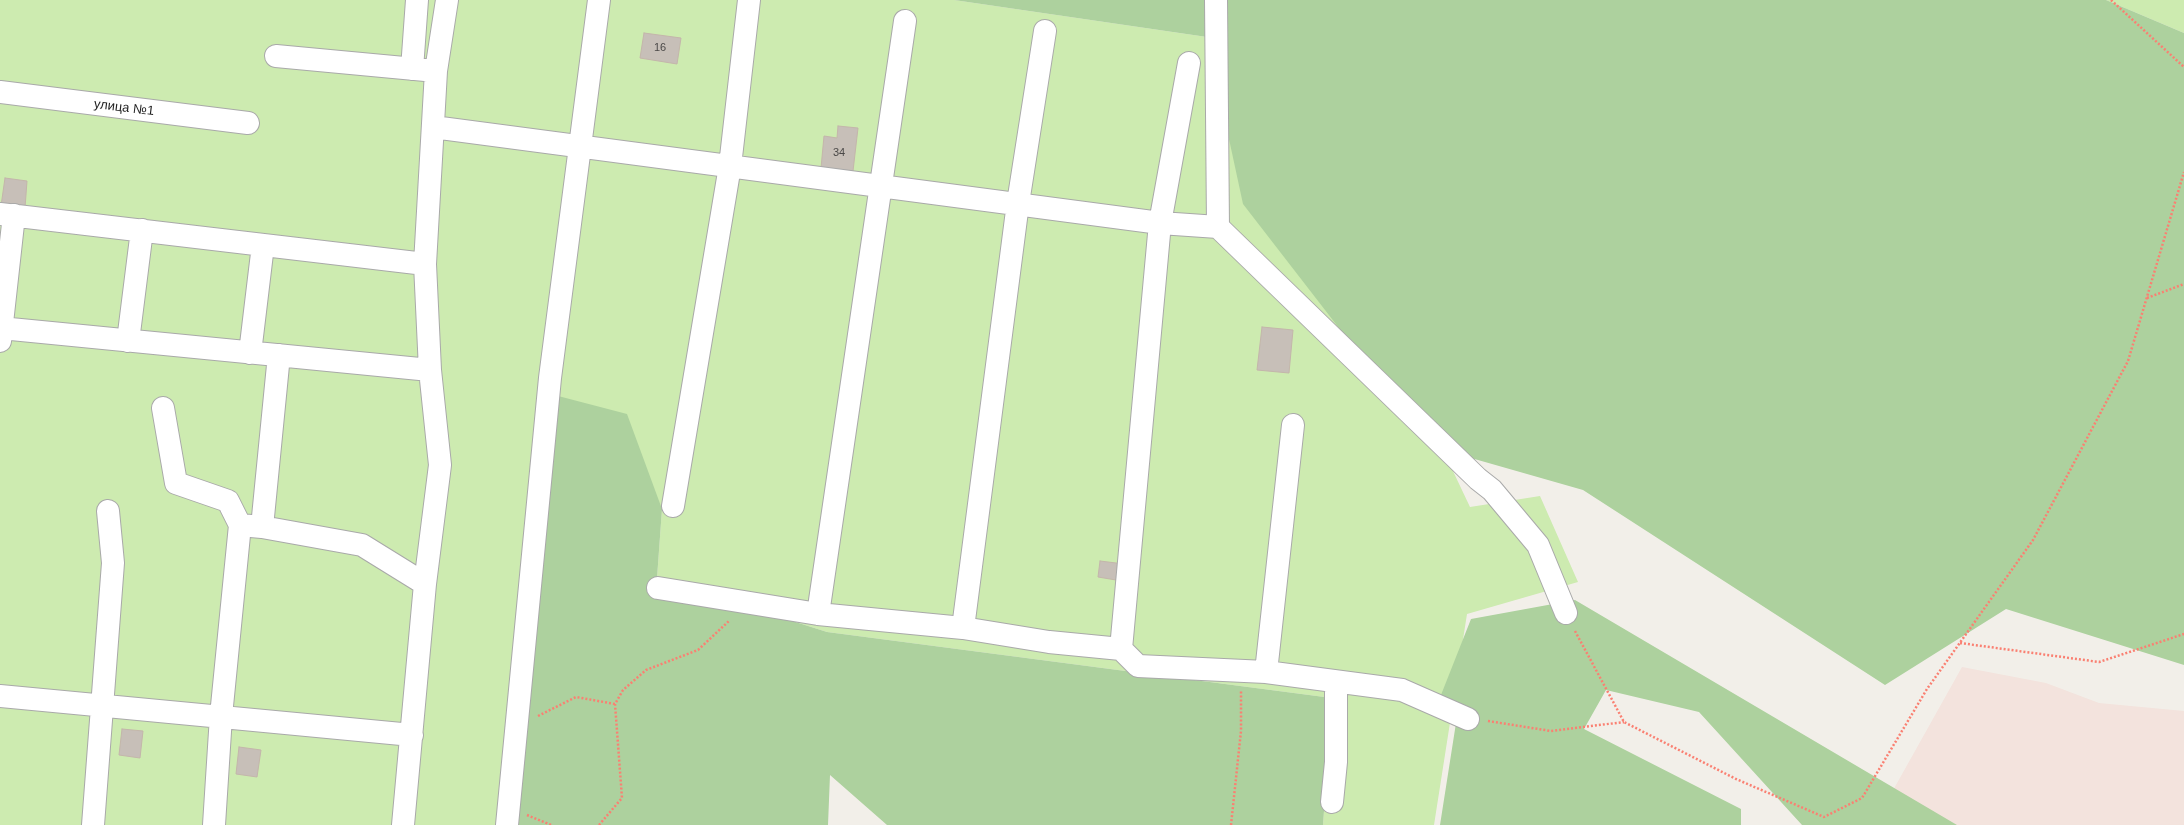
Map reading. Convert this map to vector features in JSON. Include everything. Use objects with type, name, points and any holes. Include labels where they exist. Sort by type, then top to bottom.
[{"type":"street","points":[[412,69],[417,0]]},
{"type":"street","points":[[403,825],[425,584],[440,465],[430,370],[425,264],[436,71],[447,0]]},
{"type":"street","points":[[507,825],[550,378],[581,147],[598,0]]},
{"type":"street","points":[[673,506],[730,166],[749,0]]},
{"type":"street","points":[[1216,0],[1218,227]]},
{"type":"street","points":[[818,614],[904,21]]},
{"type":"street","points":[[963,628],[1018,203],[1045,31]]},
{"type":"street","points":[[276,56],[436,71]]},
{"type":"street","points":[[1121,649],[1160,223],[1189,63]]},
{"type":"street","name":"улица №1","points":[[0,92],[248,123]]},
{"type":"street","points":[[433,127],[1018,203],[1160,223],[1218,227],[1478,479],[1492,490],[1538,545],[1566,613]]},
{"type":"street","points":[[425,264],[7,214],[1,333],[128,341],[430,370]]},
{"type":"street","points":[[128,341],[142,230]]},
{"type":"street","points":[[250,352],[263,245]]},
{"type":"street","points":[[262,527],[279,355]]},
{"type":"street","points":[[163,408],[176,483],[228,501],[240,525],[221,716],[214,825]]},
{"type":"street","points":[[1266,672],[1293,425]]},
{"type":"street","points":[[93,825],[113,563],[108,511]]},
{"type":"street","points":[[240,525],[262,527],[362,545],[425,584]]},
{"type":"street","points":[[658,588],[818,614],[963,628],[1049,642],[1121,649],[1138,666],[1266,672],[1402,690],[1468,718]]},
{"type":"street","points":[[1332,802],[1336,762],[1336,682]]},
{"type":"street","points":[[0,696],[412,735]]},
{"type":"path","points":[[2111,0],[2184,67]]},
{"type":"path","points":[[1468,718],[1550,731],[1624,722],[1736,779],[1824,817],[1862,798],[1927,689],[2037,533],[2128,361],[2184,172]]},
{"type":"path","points":[[2146,298],[2184,284]]},
{"type":"path","points":[[599,825],[622,798],[615,704],[623,690],[646,670],[698,650],[729,621],[761,605]]},
{"type":"path","points":[[1566,613],[1624,722]]},
{"type":"path","points":[[1960,643],[2099,662],[2184,634]]},
{"type":"path","points":[[1231,825],[1241,731],[1241,672]]},
{"type":"path","points":[[517,726],[576,698],[615,704]]},
{"type":"shaded area","points":[[1962,667],[2046,683],[2099,703],[2184,711],[2184,825],[1856,825],[1887,801]]},
{"type":"green space","points":[[0,0],[954,0],[1207,37],[1443,450],[1470,507],[1540,496],[1578,582],[1467,614],[1434,825],[1323,825],[1332,698],[827,632],[657,578],[662,509],[498,825],[0,825]]},
{"type":"green space","points":[[954,0],[2106,0],[2184,33],[2184,665],[2006,609],[1885,685],[1583,490],[1443,450],[1373,372],[1243,204],[1207,37]]},
{"type":"green space","points":[[2106,0],[2184,0],[2184,33]]},
{"type":"green space","points":[[539,391],[627,414],[662,509],[657,578],[827,632],[1332,698],[1323,825],[887,825],[830,775],[828,825],[498,825]]},
{"type":"green space","points":[[1575,600],[1957,825],[1802,825],[1699,712],[1606,690],[1584,729],[1741,809],[1741,825],[1440,825],[1456,723],[1439,700],[1471,619]]},
{"type":"building","points":[[644,33],[681,38],[677,64],[640,58]]},
{"type":"building","points":[[838,126],[858,128],[853,171],[821,168],[824,136],[837,138]]},
{"type":"building","points":[[5,178],[27,181],[25,208],[1,206]]},
{"type":"building","points":[[1262,327],[1293,330],[1289,373],[1257,370]]},
{"type":"building","points":[[1100,561],[1124,564],[1122,581],[1098,577]]},
{"type":"building","points":[[122,729],[143,731],[140,758],[119,755]]},
{"type":"building","points":[[239,747],[261,750],[257,777],[236,774]]}]
